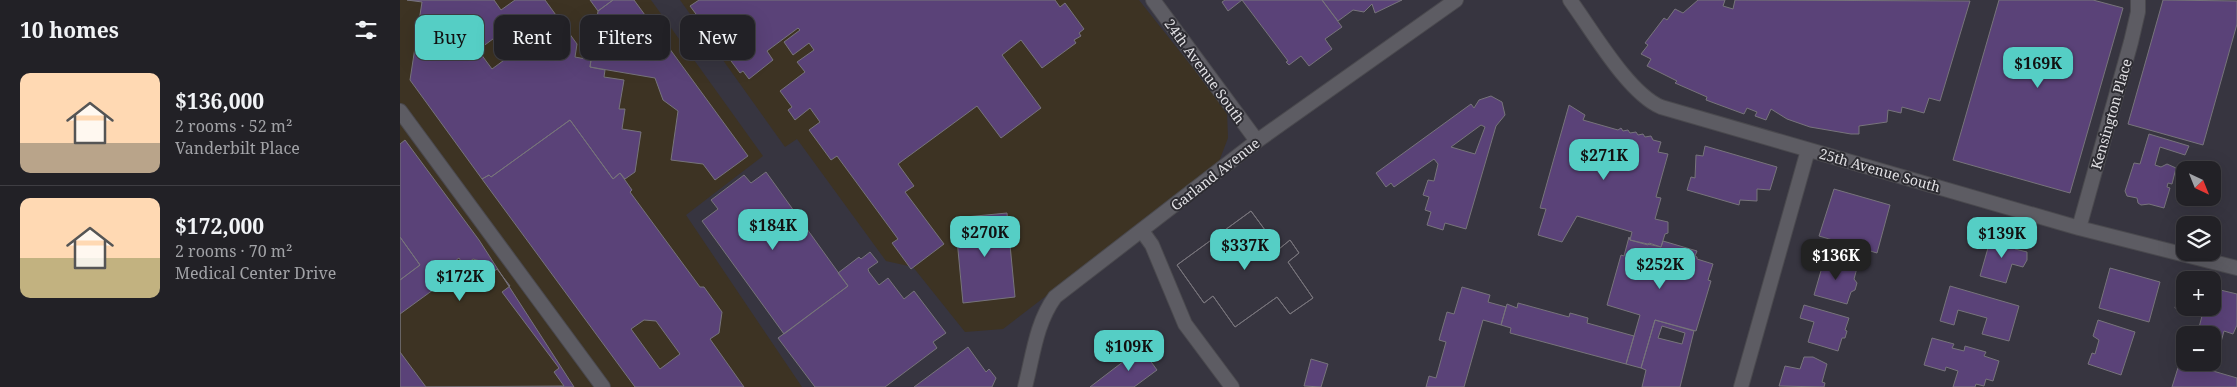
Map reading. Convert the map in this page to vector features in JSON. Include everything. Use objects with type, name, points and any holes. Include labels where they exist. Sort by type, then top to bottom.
[{"type":"street","name":"Garland Avenue","points":[[1025,387],[1039,325],[1045,310],[1055,297],[1257,141],[1456,0]]},
{"type":"street","name":"25th Avenue South","points":[[1570,0],[1626,77],[1648,100],[1670,110],[2079,228],[2237,268]]},
{"type":"street","name":"Kensington Place","points":[[2079,228],[2131,42],[2138,12],[2138,0]]},
{"type":"street","name":"24th Avenue South","points":[[1160,2],[1257,141]]},
{"type":"street","points":[[400,111],[603,387]]},
{"type":"street","points":[[1741,387],[1808,150]]},
{"type":"street","points":[[1142,231],[1152,245],[1185,324],[1232,387]]},
{"type":"shaded area","points":[[400,0],[2237,0],[2237,387],[400,387]]},
{"type":"shaded area","points":[[400,0],[651,0],[662,15],[580,15],[580,60],[670,60],[670,26],[680,40],[680,60],[694,60],[763,156],[686,215],[802,387],[400,387]]},
{"type":"shaded area","points":[[680,0],[1139,0],[1227,111],[1228,138],[1218,164],[1003,329],[965,332],[913,267],[886,261],[797,139],[785,147],[723,60],[755,60],[755,15],[691,15]]},
{"type":"building","points":[[407,0],[494,0],[501,10],[515,0],[545,0],[556,15],[494,15],[494,38],[484,46],[484,15],[420,15],[422,2]]},
{"type":"building","points":[[590,0],[613,0],[598,11]]},
{"type":"building","points":[[613,0],[634,0],[645,15],[597,15],[598,11]]},
{"type":"building","points":[[699,0],[1055,0],[1060,7],[1065,3],[1084,29],[1079,33],[1081,36],[1074,40],[1076,43],[1042,68],[1021,40],[1002,55],[1041,108],[1001,138],[977,106],[898,164],[914,186],[905,192],[944,244],[911,269],[892,243],[898,239],[837,156],[831,160],[809,130],[820,122],[810,108],[795,120],[788,110],[792,107],[780,91],[805,72],[797,62],[814,50],[809,43],[793,55],[784,42],[800,30],[798,28],[767,51],[773,60],[749,79],[743,71],[740,73],[730,60],[755,60],[755,15],[697,15],[690,6]]},
{"type":"building","points":[[1225,0],[1242,0],[1228,11],[1222,2]]},
{"type":"building","points":[[1242,0],[1322,0],[1342,27],[1325,39],[1332,49],[1309,66],[1301,56],[1289,65],[1286,62],[1288,61]]},
{"type":"building","points":[[1322,0],[1402,0],[1375,13],[1372,4],[1364,12],[1353,10],[1338,21]]},
{"type":"building","points":[[1698,0],[1725,0],[1723,6],[1733,9],[1735,0],[1970,1],[1940,101],[1929,98],[1924,113],[1902,107],[1901,113],[1888,110],[1887,122],[1859,126],[1859,134],[1851,134],[1810,127],[1787,119],[1771,109],[1766,120],[1755,116],[1757,112],[1747,108],[1744,114],[1706,100],[1707,97],[1675,83],[1677,81],[1647,66],[1651,59],[1641,54],[1648,45],[1645,43],[1664,18],[1667,20],[1675,9],[1683,13]]},
{"type":"building","points":[[1999,0],[2093,0],[2123,8],[2070,193],[1953,160]]},
{"type":"building","points":[[2163,0],[2237,1],[2237,24],[2203,145],[2128,124]]},
{"type":"building","points":[[570,34],[577,44],[575,57],[580,58],[580,60],[591,60],[590,67],[605,70],[604,77],[624,80],[619,109],[625,109],[622,129],[641,132],[635,172],[625,179],[620,173],[613,179],[570,120],[491,177],[489,175],[482,179],[410,80],[415,48],[415,60],[484,60],[484,58],[492,69],[504,60],[570,60]]},
{"type":"building","points":[[670,49],[748,156],[715,180],[703,164],[671,160],[678,111],[663,100],[655,78],[590,67],[591,60],[670,60]]},
{"type":"building","points":[[1491,96],[1502,102],[1505,115],[1496,126],[1466,229],[1445,223],[1443,230],[1427,225],[1431,212],[1425,210],[1429,197],[1423,195],[1428,180],[1434,181],[1438,164],[1434,159],[1394,187],[1391,183],[1386,187],[1376,173],[1471,104],[1474,108],[1479,100]],"holes":[[[1481,125],[1485,127],[1475,154],[1451,147]]]},
{"type":"building","points":[[1569,105],[1585,115],[1583,120],[1618,130],[1621,128],[1623,131],[1628,130],[1630,133],[1636,132],[1638,135],[1643,134],[1645,137],[1651,136],[1653,140],[1661,142],[1658,152],[1668,154],[1656,197],[1661,198],[1655,219],[1668,222],[1668,233],[1665,234],[1661,247],[1630,240],[1632,232],[1577,216],[1562,242],[1538,235],[1546,209],[1540,208]]},
{"type":"building","points":[[570,120],[613,179],[620,173],[632,190],[630,192],[700,287],[704,287],[722,312],[719,333],[710,339],[744,387],[635,387],[482,179],[489,175],[491,177]],"holes":[[[644,320],[656,321],[680,354],[660,369],[631,329]]]},
{"type":"building","points":[[2149,134],[2189,146],[2185,155],[2160,147],[2155,165],[2161,167],[2167,164],[2176,168],[2172,184],[2168,183],[2167,187],[2170,188],[2164,208],[2149,204],[2141,205],[2138,203],[2137,198],[2127,196],[2125,191],[2134,163],[2140,164]]},
{"type":"building","points":[[405,140],[479,240],[574,387],[400,387],[400,280],[420,265],[400,237],[400,144]]},
{"type":"building","points":[[1705,146],[1777,167],[1770,190],[1757,189],[1757,201],[1740,200],[1739,205],[1687,190],[1691,177],[1695,178],[1696,155],[1703,156]]},
{"type":"building","points":[[766,172],[848,286],[784,334],[702,221],[718,209],[711,200],[744,175],[751,183]]},
{"type":"building","points":[[1834,189],[1890,205],[1877,253],[1819,236]]},
{"type":"building","points":[[1251,211],[1279,249],[1290,240],[1299,253],[1288,262],[1313,298],[1290,314],[1277,297],[1235,327],[1213,296],[1204,303],[1177,265]]},
{"type":"building","points":[[1251,211],[1279,249],[1290,240],[1299,253],[1288,262],[1313,298],[1290,314],[1277,297],[1235,327],[1213,296],[1204,303],[1177,265]]},
{"type":"building","points":[[1007,213],[1015,297],[963,303],[955,218]]},
{"type":"building","points":[[1992,234],[2018,241],[2015,249],[2027,252],[2027,260],[2023,267],[2012,264],[2006,283],[1980,276]]},
{"type":"building","points":[[400,237],[420,265],[400,280]]},
{"type":"building","points":[[1629,237],[1630,240],[1648,245],[1649,243],[1661,247],[1663,241],[1697,251],[1695,256],[1697,259],[1713,264],[1708,280],[1711,281],[1696,331],[1655,320],[1641,368],[1626,364],[1640,315],[1607,305],[1621,255],[1624,256]]},
{"type":"building","points":[[870,252],[878,262],[868,269],[879,285],[888,278],[904,299],[914,291],[946,333],[933,342],[937,348],[885,387],[815,387],[778,338],[848,286],[838,273],[859,257],[861,259]]},
{"type":"building","points":[[1825,257],[1857,268],[1854,279],[1857,283],[1855,290],[1851,292],[1847,304],[1814,295]]},
{"type":"building","points":[[459,258],[464,266],[473,259],[484,262],[492,273],[497,269],[510,286],[502,292],[559,368],[554,372],[564,386],[426,387],[400,352],[400,314],[448,279],[442,271]]},
{"type":"building","points":[[2110,268],[2160,282],[2149,322],[2099,308]]},
{"type":"building","points":[[1950,286],[2019,306],[2009,341],[1982,334],[1987,318],[1958,310],[1954,325],[1940,321]]},
{"type":"building","points":[[1462,287],[1490,295],[1488,302],[1506,307],[1501,325],[1483,320],[1464,387],[1426,387],[1429,376],[1436,378],[1446,342],[1439,340],[1447,312],[1454,314]]},
{"type":"building","points":[[2221,290],[2237,294],[2237,325],[2233,334],[2224,331],[2221,342],[2221,326],[2199,326],[2202,316],[2221,316]]},
{"type":"building","points":[[1518,303],[1569,317],[1570,313],[1588,318],[1587,323],[1634,336],[1626,364],[1510,333],[1511,328],[1501,325],[1507,304],[1517,308]]},
{"type":"building","points":[[1804,305],[1849,318],[1845,330],[1847,331],[1845,338],[1842,338],[1838,351],[1808,342],[1814,322],[1800,318]]},
{"type":"building","points":[[1655,320],[1694,331],[1680,387],[1642,387],[1646,370],[1641,368]],"holes":[[[1662,326],[1685,333],[1682,344],[1658,338]]]},
{"type":"building","points":[[2098,320],[2135,332],[2121,375],[2088,364],[2092,353],[2095,354],[2099,340],[2093,336]]},
{"type":"building","points":[[1932,338],[1954,344],[1952,348],[1964,351],[1965,346],[1986,352],[1984,356],[1999,361],[1993,381],[1986,379],[1984,386],[1976,384],[1975,387],[1953,387],[1958,371],[1946,367],[1945,371],[1924,365]]},
{"type":"building","points":[[968,347],[986,372],[989,369],[996,378],[992,387],[914,387]]},
{"type":"building","points":[[1141,348],[1157,370],[1134,387],[1090,387]]},
{"type":"building","points":[[1804,357],[1813,357],[1827,364],[1822,382],[1825,383],[1824,387],[1779,386],[1785,366],[1800,369]]},
{"type":"building","points":[[1311,359],[1328,364],[1321,387],[1304,386]]},
{"type":"building","points":[[2177,371],[2213,371],[2237,378],[2237,387],[2172,387]]}]
